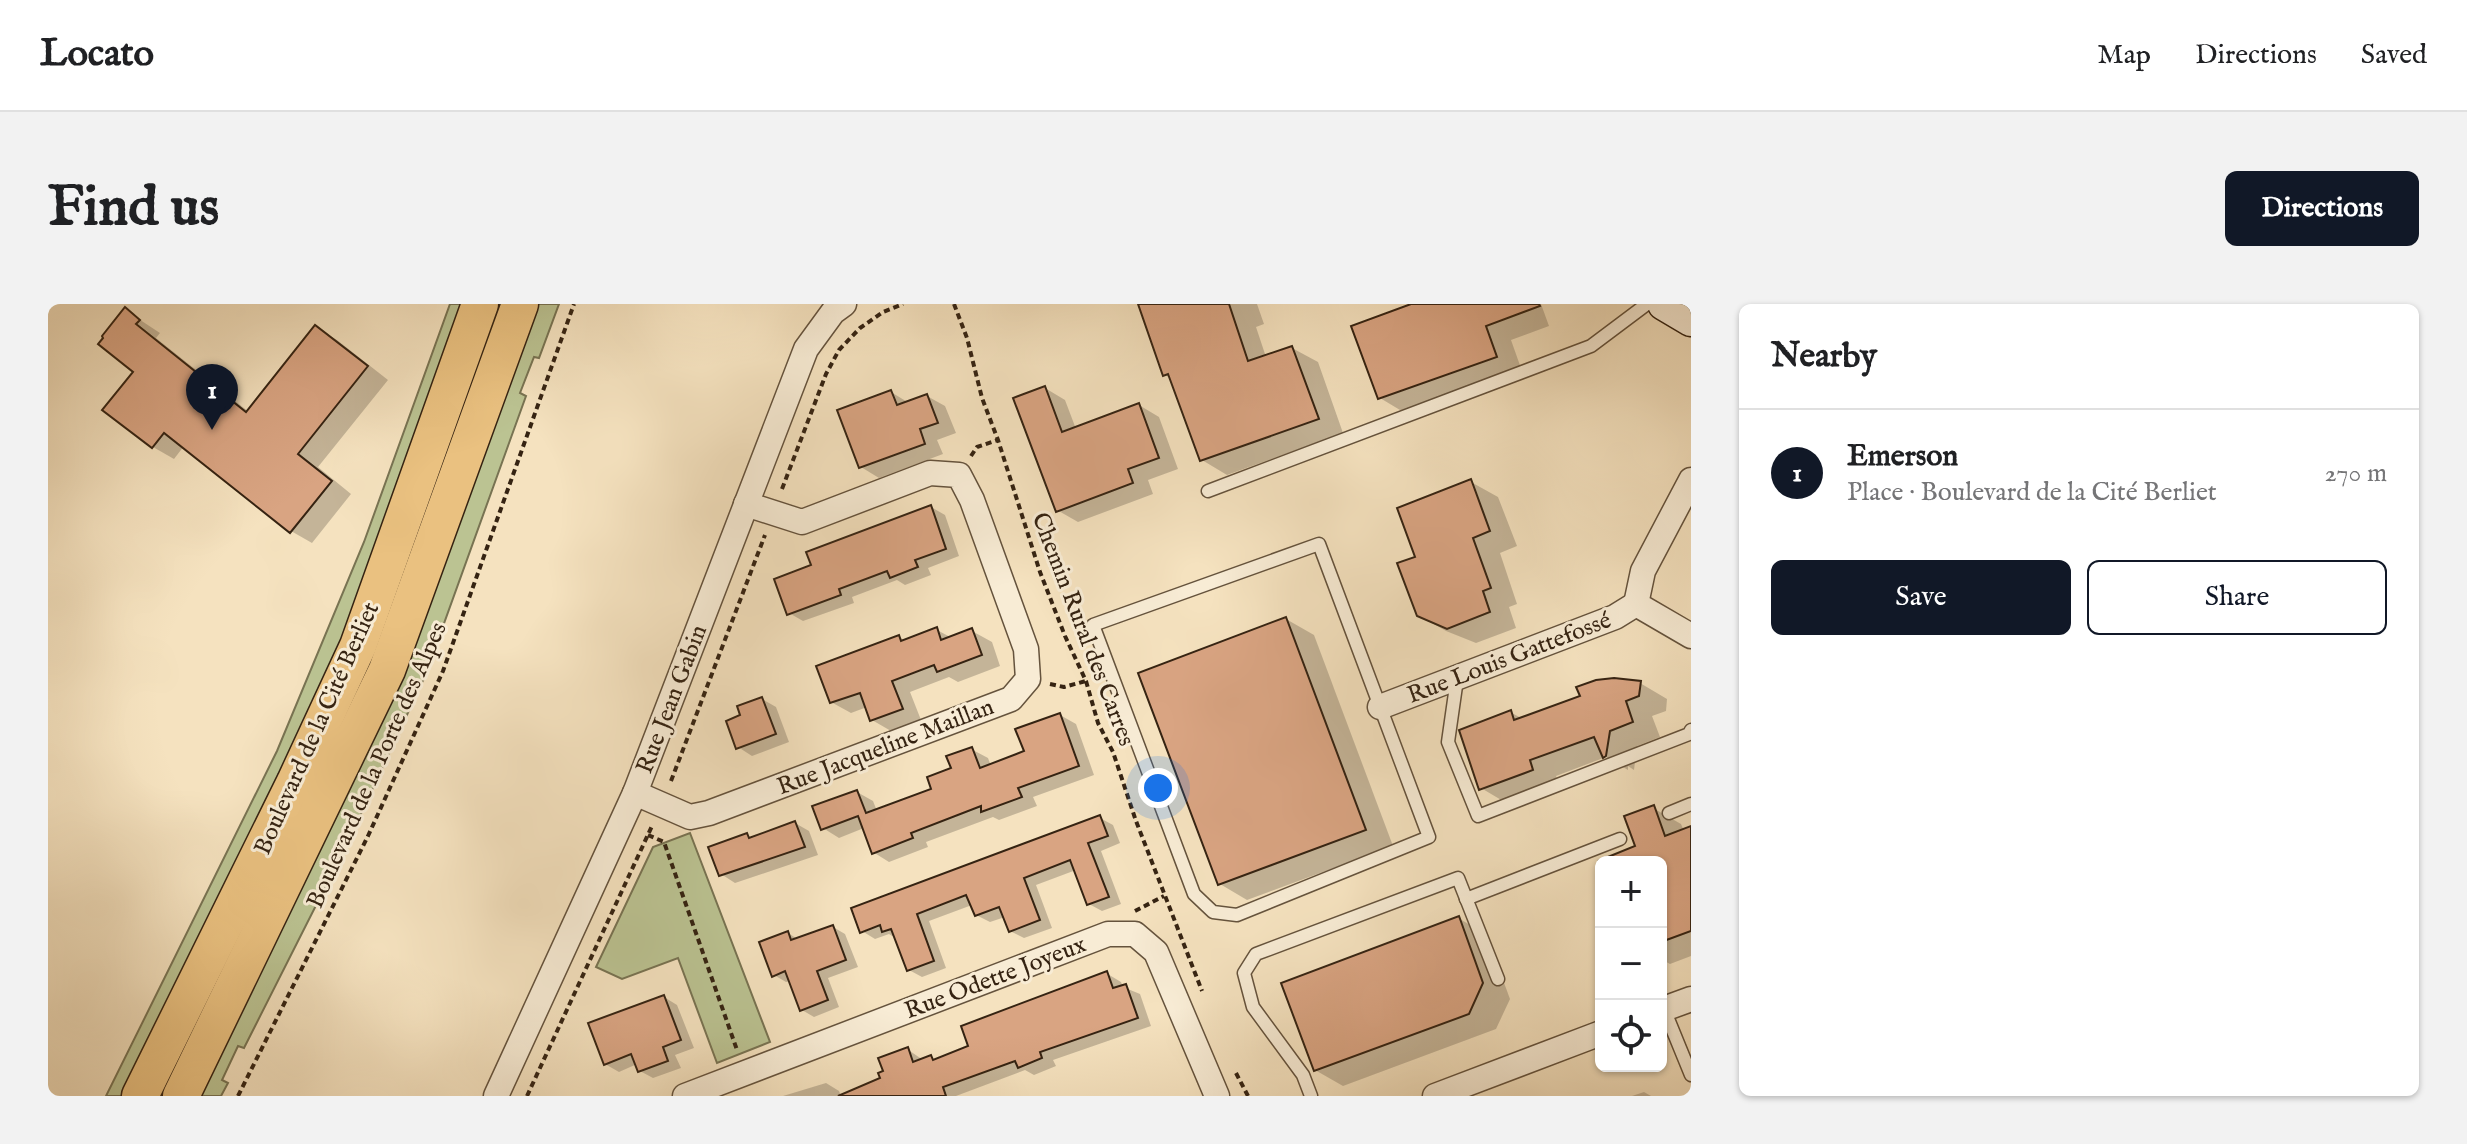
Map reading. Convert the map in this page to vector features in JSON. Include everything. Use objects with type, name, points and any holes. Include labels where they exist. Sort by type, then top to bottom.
[{"type":"main road","name":"Boulevard de la Cité Berliet","points":[[140,1096],[295,782],[358,646],[480,304]]},
{"type":"main road","name":"Boulevard de la Cité Berliet","points":[[181,1096],[387,670],[520,304]]},
{"type":"street","name":"Rue Jean Gabin","points":[[496,1096],[635,793],[806,349],[833,312],[844,304]]},
{"type":"street","points":[[1664,304],[1691,320]]},
{"type":"street","points":[[746,504],[802,522],[930,473],[959,475],[972,500],[1026,649],[1028,679]]},
{"type":"street","name":"Rue Louis Gattefossé","points":[[1380,707],[1615,617],[1636,604],[1643,571],[1691,480]]},
{"type":"street","name":"Rue Louis Gattefossé","points":[[1636,604],[1691,636]]},
{"type":"street","name":"Rue Jacqueline Maillan","points":[[635,793],[690,817],[709,813],[1011,699],[1028,679]]},
{"type":"street","name":"Rue Odette Joyeux","points":[[685,1096],[1108,934],[1135,934],[1156,952],[1217,1096]]},
{"type":"street","points":[[1667,1008],[1691,999]]},
{"type":"street","points":[[1435,1096],[1595,1035]]},
{"type":"lane","points":[[1208,491],[1591,346],[1647,304]]},
{"type":"lane","points":[[1319,544],[1380,707],[1429,837],[1237,915],[1213,912],[1194,894],[1093,625],[1319,544]]},
{"type":"lane","points":[[1457,679],[1448,742],[1478,816],[1689,734],[1691,730]]},
{"type":"lane","points":[[1669,813],[1691,804]]},
{"type":"lane","points":[[1466,899],[1620,839]]},
{"type":"lane","points":[[1311,1096],[1303,1075],[1253,1007],[1244,973],[1256,954],[1458,878],[1498,979]]},
{"type":"lane","points":[[1667,1019],[1691,1075]]},
{"type":"path","name":"Boulevard de la Porte des Alpes","points":[[238,1096],[368,836],[443,671],[574,304]]},
{"type":"path","name":"Chemin Rural des Carres","points":[[954,304],[1040,572],[1086,681],[1098,723],[1113,752],[1136,821],[1204,997]]},
{"type":"path","points":[[959,475],[977,447],[998,440]]},
{"type":"path","points":[[1028,679],[1064,687],[1086,681]]},
{"type":"path","points":[[648,835],[664,842],[739,1054]]},
{"type":"path","points":[[1234,1069],[1248,1096]]},
{"type":"green space","points":[[450,304],[559,304],[539,358],[534,357],[520,393],[526,396],[425,676],[346,846],[244,1048],[238,1046],[222,1080],[228,1083],[221,1096],[106,1096],[277,751],[364,542]]},
{"type":"green space","points":[[690,833],[770,1042],[717,1063],[678,958],[622,979],[596,967],[653,847]]},
{"type":"building","points":[[1138,304],[1229,304],[1248,361],[1292,346],[1319,419],[1200,461],[1168,374],[1163,376]]},
{"type":"building","points":[[1411,304],[1540,306],[1486,326],[1497,357],[1378,399],[1351,326]]},
{"type":"building","points":[[125,307],[140,320],[136,324],[246,412],[315,325],[368,366],[298,454],[332,481],[290,533],[164,433],[152,448],[102,410],[133,372],[98,344]]},
{"type":"building","points":[[1045,386],[1062,432],[1139,403],[1159,458],[1128,469],[1133,483],[1056,512],[1013,398]]},
{"type":"building","points":[[891,390],[897,405],[927,394],[938,423],[920,429],[925,444],[859,468],[837,410]]},
{"type":"building","points":[[1471,479],[1490,531],[1473,538],[1491,588],[1483,591],[1490,612],[1447,629],[1417,616],[1397,563],[1415,557],[1397,508]]},
{"type":"building","points":[[931,505],[946,549],[915,560],[918,567],[890,578],[887,571],[839,589],[841,595],[787,615],[774,579],[811,565],[806,552]]},
{"type":"building","points":[[1286,617],[1366,830],[1218,885],[1138,673]]},
{"type":"building","points":[[937,627],[941,640],[972,628],[982,655],[937,672],[934,665],[892,681],[903,709],[870,721],[860,693],[830,703],[816,666],[899,635],[901,641]]},
{"type":"building","points":[[1614,678],[1641,681],[1639,696],[1626,701],[1633,722],[1610,731],[1606,756],[1603,758],[1594,737],[1530,760],[1533,770],[1479,790],[1459,730],[1511,710],[1514,720],[1580,696],[1576,687]]},
{"type":"building","points":[[762,697],[776,734],[736,749],[726,721],[740,715],[737,706]]},
{"type":"building","points":[[1060,713],[1079,766],[1018,788],[1022,797],[981,812],[981,806],[911,833],[913,838],[872,854],[858,816],[821,830],[812,806],[857,790],[866,813],[931,789],[927,777],[951,768],[946,756],[972,747],[980,768],[1024,751],[1015,729]]},
{"type":"building","points":[[1654,805],[1665,836],[1691,826],[1691,931],[1667,940],[1667,856],[1610,856],[1635,846],[1624,816]]},
{"type":"building","points":[[1100,815],[1108,836],[1088,843],[1109,897],[1087,905],[1070,860],[1024,878],[1040,920],[1009,932],[999,907],[975,916],[966,895],[917,914],[934,961],[907,971],[891,929],[882,932],[880,925],[860,933],[851,908]]},
{"type":"building","points":[[795,821],[805,847],[719,876],[708,847],[747,833],[749,838]]},
{"type":"building","points":[[1459,916],[1483,983],[1469,1014],[1314,1071],[1281,983]]},
{"type":"building","points":[[833,925],[846,960],[817,971],[828,1000],[800,1011],[785,971],[772,977],[759,942],[788,931],[791,940]]},
{"type":"building","points":[[1107,971],[1113,988],[1126,984],[1138,1018],[1040,1052],[1042,1058],[1018,1068],[1015,1061],[943,1087],[946,1096],[838,1096],[880,1078],[878,1073],[883,1071],[878,1058],[908,1047],[913,1062],[931,1055],[933,1060],[968,1046],[961,1026]]},
{"type":"building","points":[[664,995],[681,1040],[663,1047],[668,1061],[638,1072],[631,1054],[604,1065],[588,1023]]},
{"type":"place","name":"Emerson","points":[[212,430]]}]
